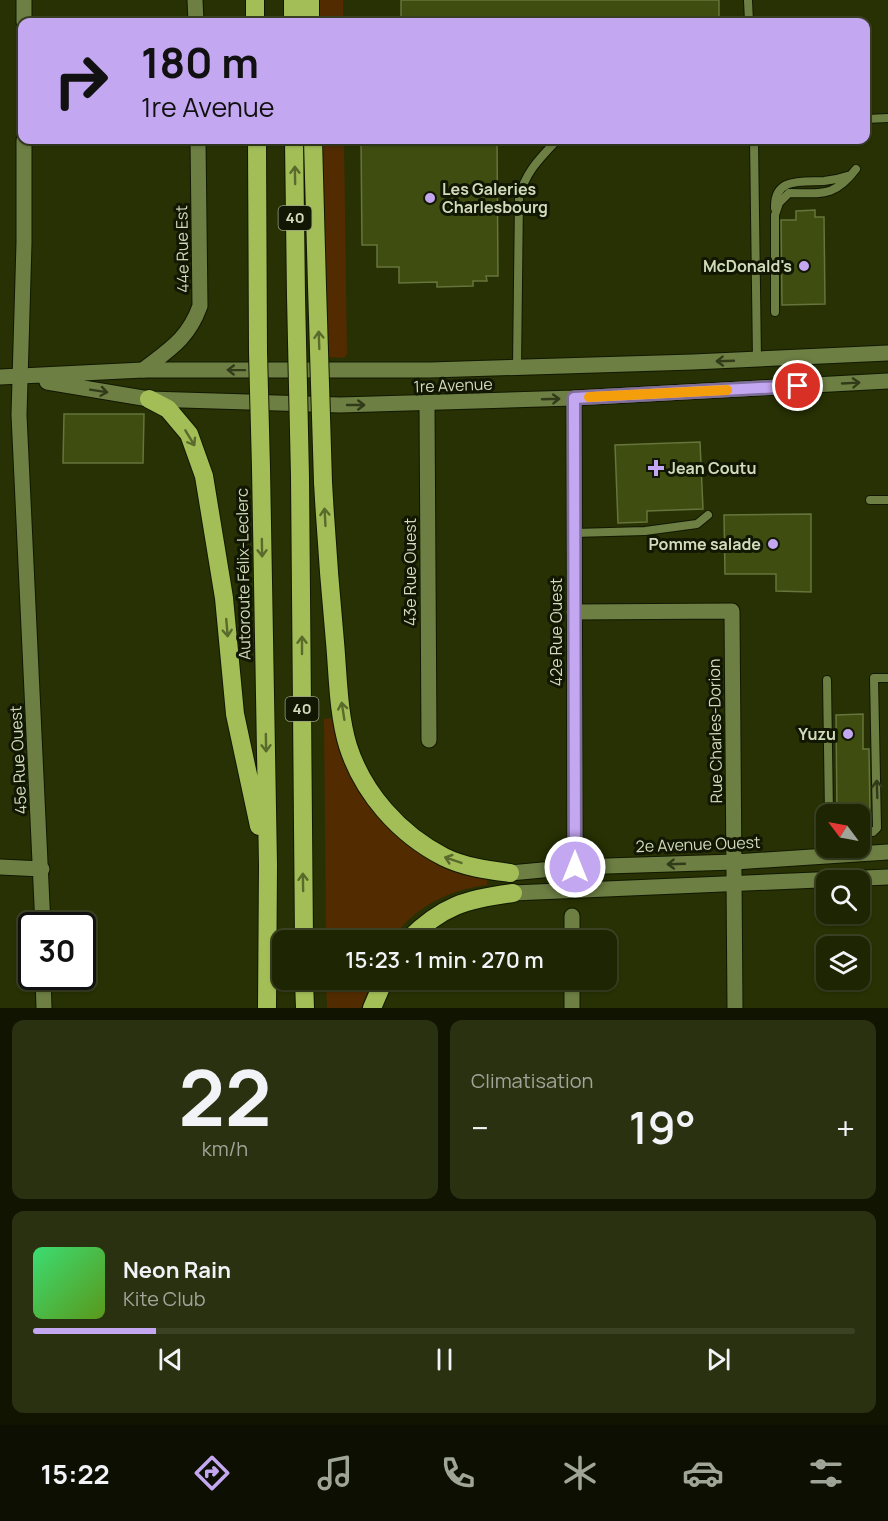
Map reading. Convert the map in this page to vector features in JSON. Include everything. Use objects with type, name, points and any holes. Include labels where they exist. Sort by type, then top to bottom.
[{"type":"highway","points":[[255,0],[255,18]]},
{"type":"highway","points":[[293,0],[293,18]]},
{"type":"highway","points":[[310,0],[310,18]]},
{"type":"highway","name":"Autoroute Félix-Leclerc","points":[[257,144],[257,292],[268,865],[267,1008]]},
{"type":"highway","name":"40","points":[[294,144],[304,930]]},
{"type":"highway","points":[[313,144],[323,483],[339,687],[348,744],[360,778],[385,812],[416,840],[445,857],[478,868],[510,873]]},
{"type":"highway","points":[[148,399],[168,409],[189,434],[204,476],[224,598],[235,714],[268,865]]},
{"type":"highway","points":[[418,930],[429,919],[456,903],[513,893]]},
{"type":"highway","points":[[304,990],[305,1008]]},
{"type":"highway","points":[[372,1008],[380,990]]},
{"type":"street","points":[[24,0],[24,18]]},
{"type":"street","points":[[195,0],[196,18]]},
{"type":"street","name":"45e Rue Ouest","points":[[24,144],[19,416],[43,912]]},
{"type":"street","name":"44e Rue Est","points":[[143,370],[181,341],[193,325],[201,306],[198,144]]},
{"type":"street","name":"1re Avenue","points":[[20,378],[143,370],[327,372],[757,360],[888,353]]},
{"type":"street","name":"1re Avenue","points":[[0,377],[20,378],[148,399],[340,405],[574,398],[888,381]]},
{"type":"street","name":"42e Rue Ouest","points":[[574,398],[575,867]]},
{"type":"street","name":"43e Rue Ouest","points":[[426,404],[429,740]]},
{"type":"street","name":"Rue Charles-Dorion","points":[[574,612],[732,611],[735,1008]]},
{"type":"street","name":"2e Avenue Ouest","points":[[510,873],[575,867],[735,862],[888,852]]},
{"type":"street","points":[[0,867],[42,869]]},
{"type":"street","points":[[513,893],[888,877]]},
{"type":"street","points":[[572,916],[572,930]]},
{"type":"street","points":[[44,990],[44,1008]]},
{"type":"street","points":[[572,990],[572,1008]]},
{"type":"lane","points":[[748,0],[749,18]]},
{"type":"lane","points":[[870,119],[888,118]]},
{"type":"lane","points":[[517,367],[519,198],[523,181],[530,168],[553,144]]},
{"type":"lane","points":[[754,144],[757,360]]},
{"type":"lane","points":[[775,215],[779,202],[789,193],[815,196],[834,191],[854,172],[834,180],[789,182],[778,191],[774,201],[775,312]]},
{"type":"lane","points":[[870,500],[888,500]]},
{"type":"lane","points":[[574,533],[697,524],[708,515]]},
{"type":"lane","points":[[870,831],[876,831],[878,822],[874,678],[888,678]]},
{"type":"lane","points":[[827,680],[829,804]]},
{"type":"shaded area","points":[[317,0],[343,0],[343,18],[318,18]]},
{"type":"shaded area","points":[[322,144],[344,144],[347,354],[344,358],[328,357]]},
{"type":"shaded area","points":[[334,718],[341,748],[352,776],[366,801],[384,823],[430,858],[457,871],[487,879],[487,885],[459,891],[433,902],[410,918],[400,930],[326,930],[324,719]]},
{"type":"shaded area","points":[[326,990],[368,990],[361,1008],[327,1008]]},
{"type":"building","points":[[401,0],[719,0],[719,18],[401,18]]},
{"type":"building","name":"Les Galeries Charlesbourg","points":[[361,144],[497,144],[498,276],[486,276],[487,281],[473,281],[473,286],[437,287],[437,282],[399,283],[399,267],[377,267],[377,245],[362,245]]},
{"type":"building","points":[[815,210],[815,217],[824,217],[825,304],[782,305],[781,220],[796,220],[796,211]]},
{"type":"building","points":[[64,414],[144,414],[143,463],[63,463]]},
{"type":"building","points":[[700,442],[703,509],[647,511],[647,522],[618,523],[615,445]]},
{"type":"building","points":[[811,514],[811,592],[776,591],[776,574],[725,574],[724,515]]},
{"type":"building","points":[[863,714],[863,749],[869,749],[870,804],[837,804],[836,715]]},
{"type":"slow traffic","points":[[589,397],[727,390]]},
{"type":"place","name":"Les Galeries Charlesbourg","points":[[430,198]]},
{"type":"place","name":"McDonald's","points":[[804,266]]},
{"type":"place","name":"Jean Coutu","points":[[656,468]]},
{"type":"place","name":"Pomme salade","points":[[773,544]]},
{"type":"place","name":"Yuzu","points":[[848,734]]},
{"type":"route","points":[[575,867],[574,398],[798,386]]}]
